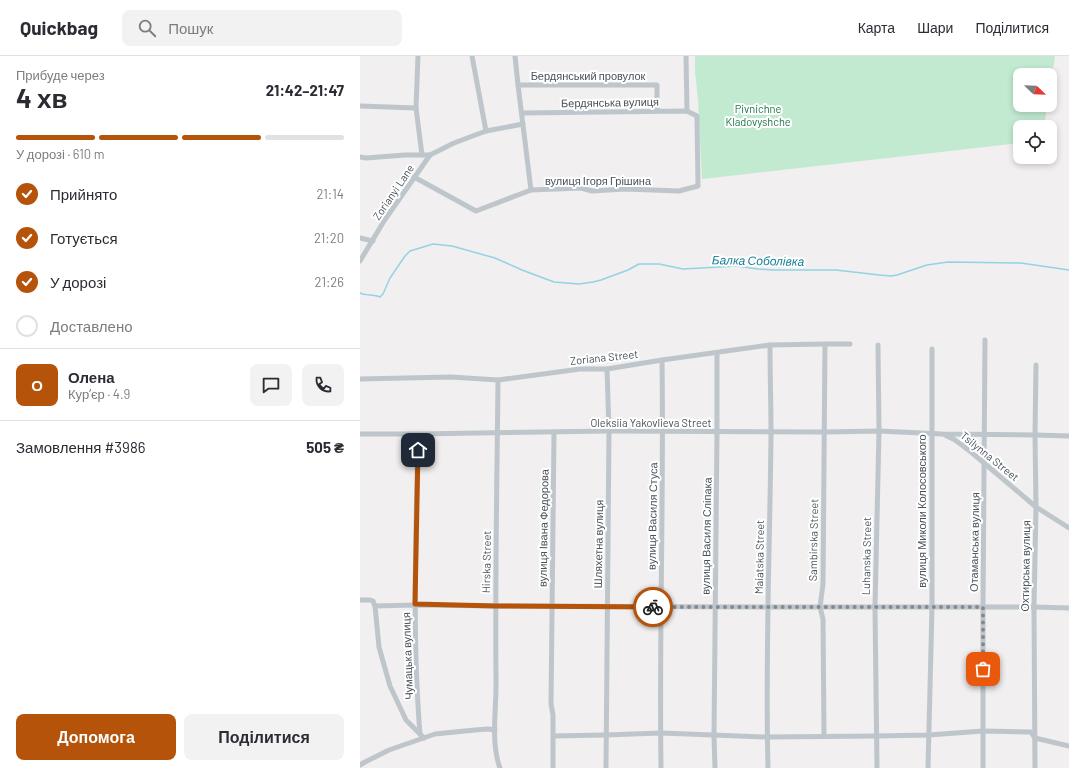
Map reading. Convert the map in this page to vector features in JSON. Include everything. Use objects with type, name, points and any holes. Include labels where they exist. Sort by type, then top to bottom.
[{"type":"street","points":[[418,56],[416,108],[422,155]]},
{"type":"street","points":[[472,56],[486,131]]},
{"type":"street","points":[[515,56],[531,190]]},
{"type":"street","points":[[686,56],[687,111]]},
{"type":"street","name":"Бердянський провулок","points":[[518,85],[657,85],[657,111]]},
{"type":"street","points":[[360,106],[416,108]]},
{"type":"street","name":"Бердянська вулиця","points":[[522,113],[687,111],[697,116],[698,186]]},
{"type":"street","points":[[360,157],[366,158],[430,154],[486,131],[523,124]]},
{"type":"street","name":"Zorianyi Lane","points":[[360,262],[384,221],[430,154]]},
{"type":"street","name":"вулиця Ігоря Грішина","points":[[414,177],[476,211],[531,190],[581,188],[592,191],[624,189],[679,191],[698,186]]},
{"type":"street","points":[[360,238],[373,241]]},
{"type":"street","name":"Отаманська вулиця","points":[[983,768],[985,340]]},
{"type":"street","name":"Sambirska Street","points":[[824,736],[823,619],[820,607],[823,584],[825,344]]},
{"type":"street","name":"Zoriana Street","points":[[360,378],[451,377],[498,380],[573,370],[607,369],[662,360],[770,346],[850,344]]},
{"type":"street","name":"Luhanska Street","points":[[877,768],[875,608],[879,431],[878,345]]},
{"type":"street","name":"Maiatska Street","points":[[768,768],[768,607],[771,432],[770,346]]},
{"type":"street","name":"вулиця Миколи Колосовського","points":[[928,768],[932,607],[932,349]]},
{"type":"street","name":"вулиця Василя Сліпака","points":[[715,768],[717,353]]},
{"type":"street","name":"вулиця Василя Стуса","points":[[661,768],[662,360]]},
{"type":"street","name":"Охтирська вулиця","points":[[1035,768],[1034,607],[1036,365]]},
{"type":"street","name":"Шляхетна вулиця","points":[[606,768],[609,431],[607,369]]},
{"type":"street","name":"Hirska Street","points":[[498,380],[495,730],[497,759],[500,768]]},
{"type":"street","name":"Oleksiia Yakovlieva Street","points":[[360,434],[554,433],[609,431],[879,431],[942,434]]},
{"type":"street","name":"вулиця Івана Федорова","points":[[553,768],[553,715],[551,704],[554,433]]},
{"type":"street","name":"Чумацька вулиця","points":[[418,434],[415,604],[418,708],[422,736]]},
{"type":"street","name":"Tsilynna Street","points":[[942,434],[1069,436]]},
{"type":"street","name":"Tsilynna Street","points":[[942,434],[955,440],[1036,507],[1068,526]]},
{"type":"street","points":[[360,600],[370,600],[375,606],[379,647],[390,686],[406,720],[422,736]]},
{"type":"street","points":[[375,606],[415,604],[496,606],[1069,608]]},
{"type":"street","points":[[360,766],[389,750],[422,736],[475,730],[495,730]]},
{"type":"street","points":[[553,736],[695,733],[714,736],[767,737],[1031,732],[1035,738],[1069,746]]},
{"type":"green space","name":"Pivnichne Kladovyshche","points":[[695,56],[1055,56],[1053,68],[1013,68],[1013,112],[1046,112],[1045,120],[1013,120],[1013,144],[702,179]]},
{"type":"waterway","name":"Балка Соболівка","points":[[360,293],[380,297],[383,294],[390,278],[405,256],[410,251],[433,244],[452,246],[495,258],[554,282],[579,284],[601,280],[628,270],[639,264],[659,264],[683,269],[737,266],[774,270],[836,270],[891,276],[927,265],[948,262],[1021,263],[1069,270]]},
{"type":"way so far","points":[[653,607],[983,607],[983,669]]},
{"type":"route","points":[[418,450],[415,604],[653,607]]}]
